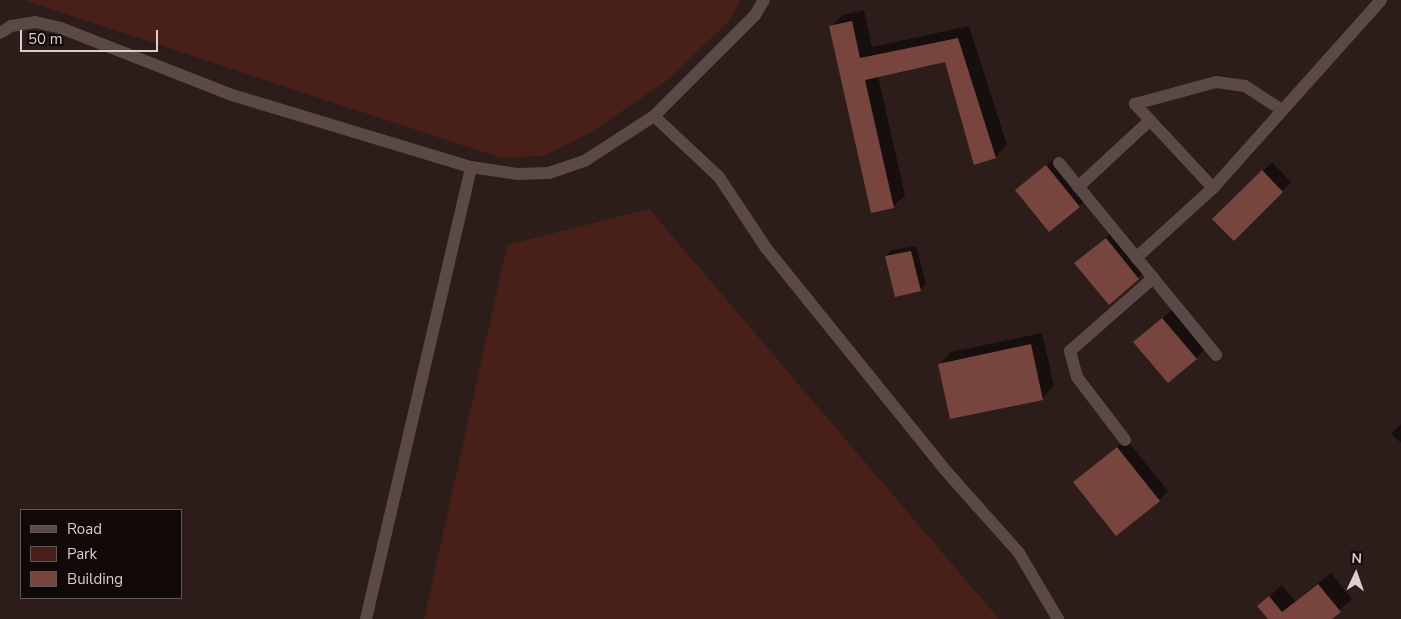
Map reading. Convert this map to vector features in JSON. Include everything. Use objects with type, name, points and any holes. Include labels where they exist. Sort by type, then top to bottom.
[{"type":"lane","points":[[0,33],[11,26],[35,22],[61,28],[232,95],[472,167],[518,174],[550,173],[586,160],[654,116],[755,15],[764,0]]},
{"type":"lane","points":[[1136,258],[1213,188],[1381,0]]},
{"type":"lane","points":[[1213,188],[1136,104],[1216,82],[1245,86],[1282,110]]},
{"type":"lane","points":[[654,116],[719,177],[766,248],[946,471],[1019,553],[1058,619]]},
{"type":"lane","points":[[1078,187],[1150,120]]},
{"type":"lane","points":[[1059,164],[1216,355]]},
{"type":"lane","points":[[366,619],[472,167]]},
{"type":"lane","points":[[1125,440],[1077,377],[1070,351],[1153,278]]},
{"type":"green space","points":[[24,0],[740,0],[729,21],[669,79],[590,133],[543,156],[501,158]]},
{"type":"green space","points":[[649,209],[999,619],[424,619],[507,245]]},
{"type":"building","points":[[852,21],[860,58],[958,38],[996,158],[974,165],[945,62],[865,80],[894,208],[871,213],[829,26]]},
{"type":"building","points":[[1046,165],[1080,207],[1049,232],[1015,190]]},
{"type":"building","points":[[1262,170],[1283,192],[1234,241],[1212,219]]},
{"type":"building","points":[[1106,238],[1139,279],[1109,305],[1074,263]]},
{"type":"building","points":[[911,251],[921,291],[895,297],[885,256]]},
{"type":"building","points":[[1162,318],[1197,359],[1168,383],[1133,342]]},
{"type":"building","points":[[1031,344],[1043,400],[950,419],[938,364]]},
{"type":"building","points":[[1117,447],[1160,501],[1116,536],[1073,482]]},
{"type":"building","points":[[1318,584],[1341,612],[1332,619],[1268,619],[1257,606],[1269,596],[1282,612]]}]
